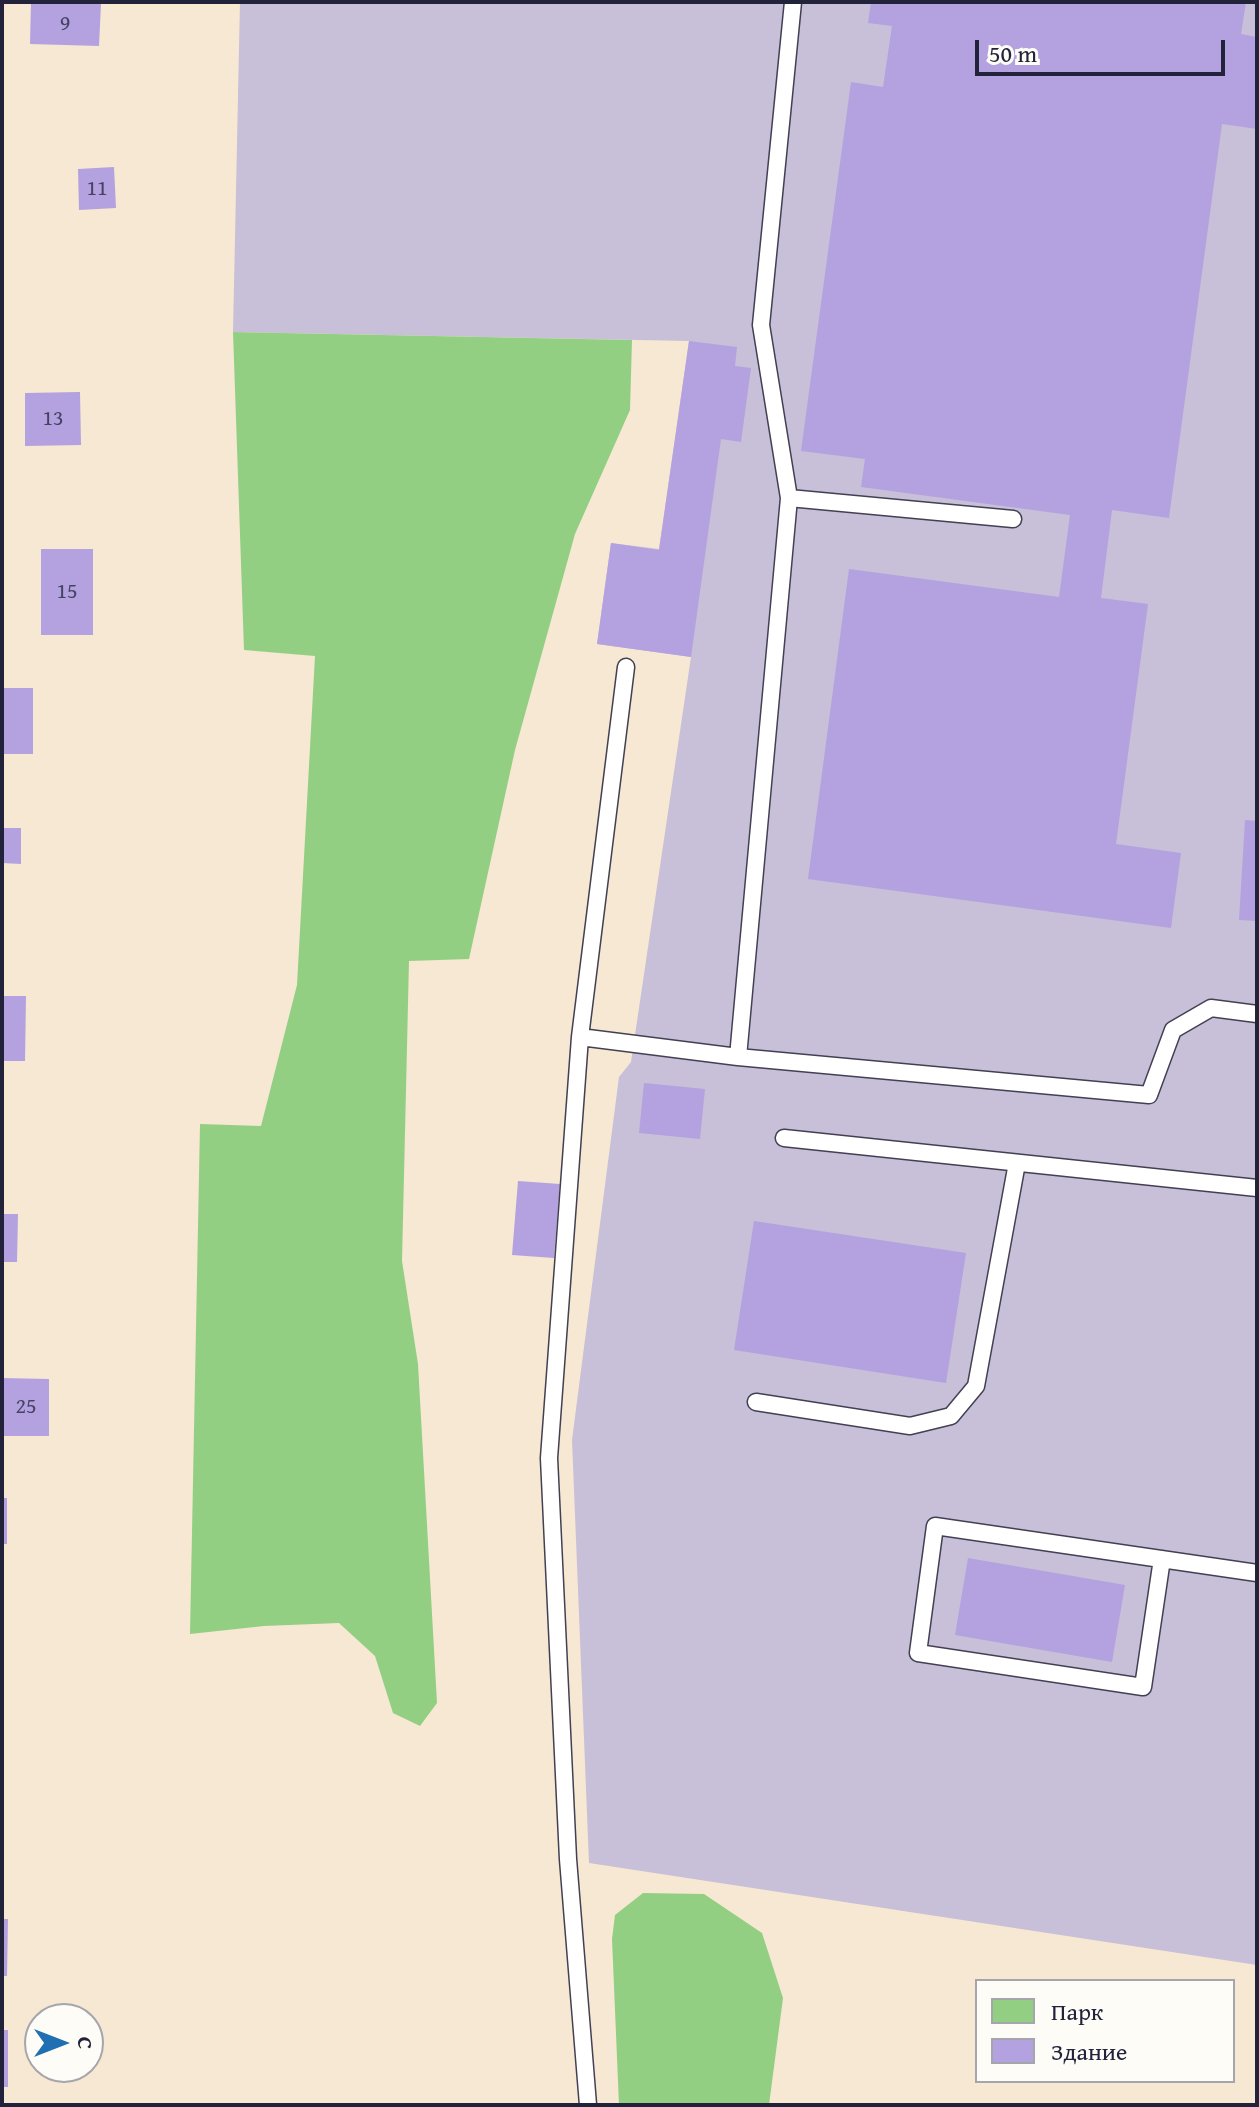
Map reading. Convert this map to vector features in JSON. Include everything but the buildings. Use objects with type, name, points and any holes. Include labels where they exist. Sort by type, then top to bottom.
[{"type":"lane","points":[[738,1057],[789,498],[761,325],[793,2]]},
{"type":"lane","points":[[789,498],[1013,519]]},
{"type":"lane","points":[[588,2105],[568,1859],[549,1458],[580,1037],[626,667]]},
{"type":"lane","points":[[580,1037],[738,1057],[1149,1095],[1173,1030],[1211,1008],[1257,1014]]},
{"type":"lane","points":[[784,1138],[1257,1188]]},
{"type":"lane","points":[[756,1402],[910,1426],[951,1416],[976,1386],[1017,1163]]},
{"type":"lane","points":[[1162,1559],[1143,1687],[918,1653],[935,1526],[1162,1559],[1257,1573]]},
{"type":"shaded area","points":[[240,2],[1257,2],[1257,1965],[589,1863],[572,1440],[619,1077],[631,1062],[691,657],[597,644],[611,543],[659,549],[689,341],[233,332]]},
{"type":"green space","points":[[233,332],[632,340],[630,410],[575,534],[515,750],[469,959],[409,961],[402,1261],[418,1364],[437,1703],[420,1726],[393,1713],[375,1656],[339,1623],[264,1626],[190,1634],[200,1124],[261,1126],[297,985],[315,656],[244,650]]},
{"type":"green space","points":[[643,1893],[704,1894],[762,1933],[783,1998],[769,2105],[619,2105],[612,1939],[615,1915]]}]
